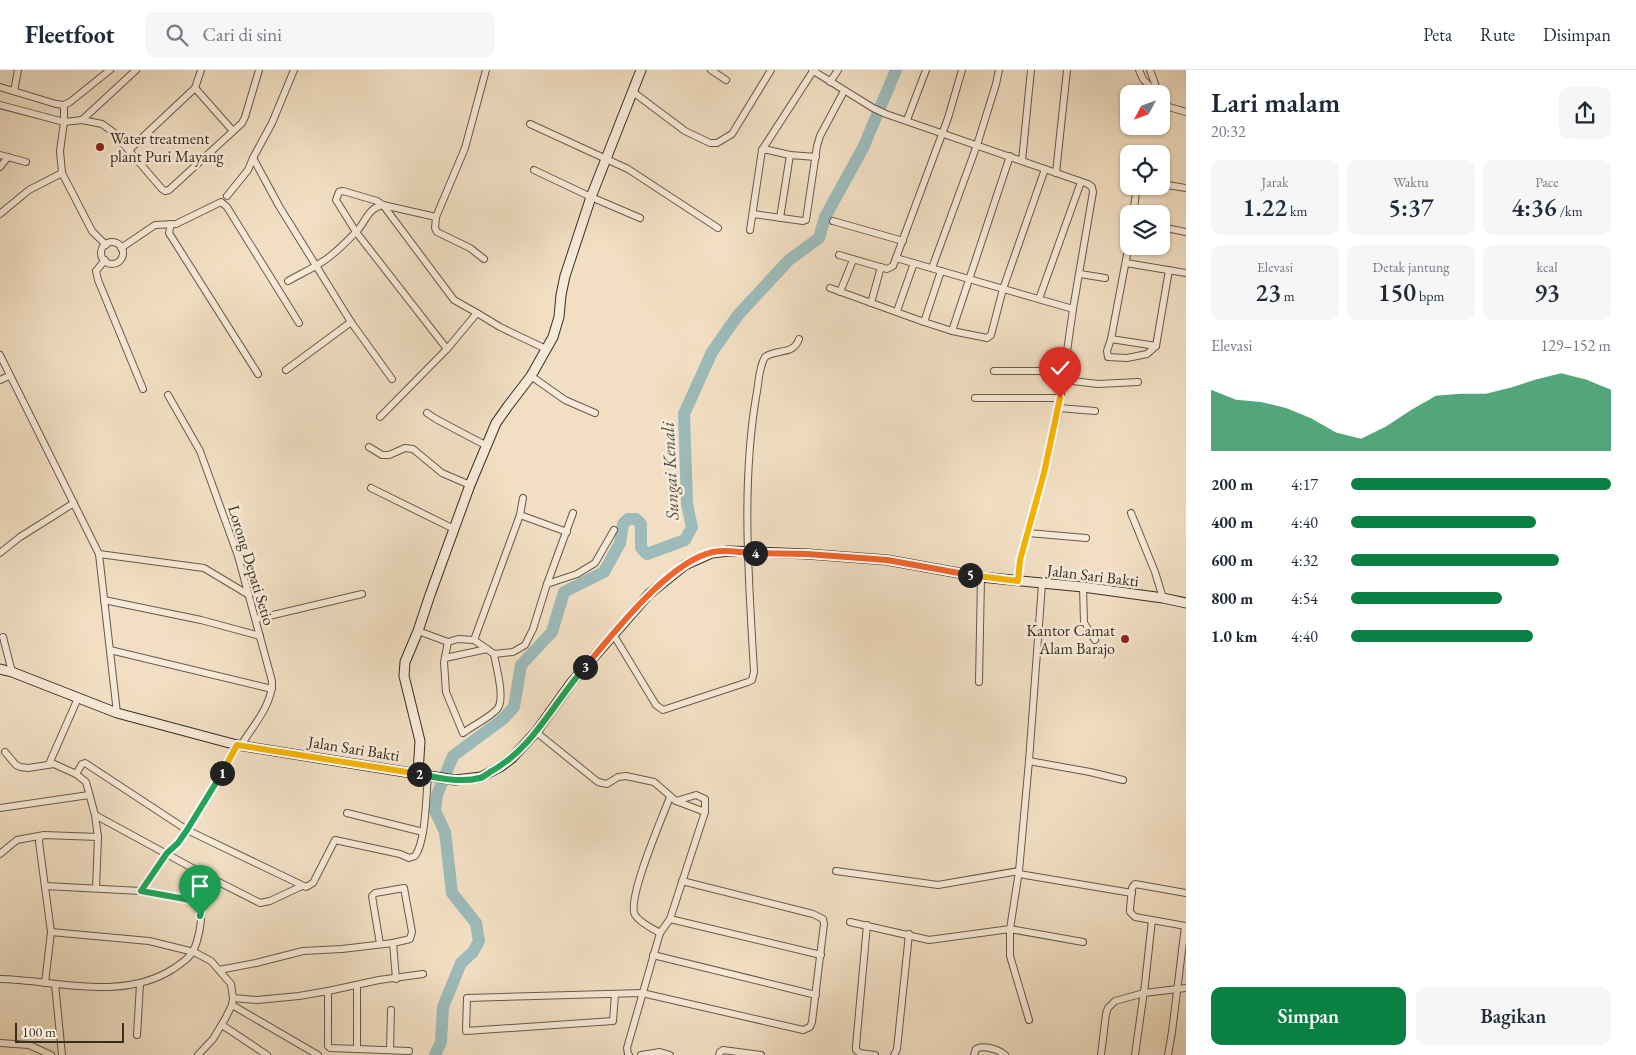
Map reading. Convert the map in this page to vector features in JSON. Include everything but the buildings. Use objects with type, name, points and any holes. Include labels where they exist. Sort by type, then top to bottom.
[{"type":"main road","points":[[418,773],[420,741],[404,676],[405,662],[418,631],[470,485],[496,424],[531,376],[553,337],[559,317],[565,276],[590,197],[641,70]]},
{"type":"main road","name":"Jalan Sari Bakti","points":[[0,669],[117,713],[239,745],[455,780],[480,778],[512,758],[536,732],[572,682],[649,594],[685,565],[712,552],[807,554],[887,560],[981,577],[1083,587],[1186,603]]},
{"type":"street","points":[[14,91],[18,70]]},
{"type":"street","points":[[0,86],[64,105],[110,70]]},
{"type":"street","points":[[82,120],[136,70]]},
{"type":"street","points":[[129,150],[195,88],[201,70]]},
{"type":"street","points":[[0,112],[1,105],[64,122],[82,120],[105,126],[113,132],[162,189],[166,191],[242,123],[246,117],[259,70]]},
{"type":"street","points":[[227,196],[248,170],[272,123],[294,70]]},
{"type":"street","points":[[484,259],[470,248],[437,232],[435,228],[436,216],[465,148],[486,70]]},
{"type":"street","points":[[711,70],[726,80]]},
{"type":"street","points":[[633,92],[685,131],[710,143],[717,143],[732,134],[770,70]]},
{"type":"street","points":[[750,230],[762,150],[812,70],[844,91],[886,114],[1010,156],[1092,187],[1093,192],[1073,309],[1059,408],[1020,560],[1018,581]]},
{"type":"street","points":[[830,82],[838,70]]},
{"type":"street","points":[[907,120],[926,70]]},
{"type":"street","points":[[839,256],[881,267],[890,268],[893,266],[942,133],[962,70]]},
{"type":"street","points":[[932,268],[977,145],[999,70]]},
{"type":"street","points":[[1022,161],[1032,70]]},
{"type":"street","points":[[1056,173],[1067,70]]},
{"type":"street","points":[[1139,70],[1143,79],[1149,85]]},
{"type":"street","points":[[1150,70],[1155,85]]},
{"type":"street","points":[[195,88],[233,131]]},
{"type":"street","points":[[753,214],[803,221],[808,217],[820,136],[844,91]]},
{"type":"street","points":[[64,105],[60,151],[62,174],[92,231],[106,245]]},
{"type":"street","points":[[1170,107],[1186,112]]},
{"type":"street","points":[[530,124],[628,169],[718,228]]},
{"type":"street","points":[[762,150],[816,157]]},
{"type":"street","points":[[0,155],[26,162]]},
{"type":"street","points":[[780,218],[790,155]]},
{"type":"street","points":[[952,330],[1010,156]]},
{"type":"street","points":[[0,166],[8,157]]},
{"type":"street","points":[[253,158],[279,206],[351,322],[392,379]]},
{"type":"street","points":[[830,288],[924,322],[988,338],[991,335],[1003,288],[1045,169]]},
{"type":"street","points":[[534,170],[640,218]]},
{"type":"street","points":[[0,214],[29,190],[62,174]]},
{"type":"street","points":[[1039,299],[1080,182]]},
{"type":"street","points":[[1170,185],[1186,188]]},
{"type":"street","points":[[448,350],[356,232],[336,200],[339,192],[343,191],[377,201],[383,205],[454,300],[500,327],[546,349]]},
{"type":"street","points":[[121,248],[155,225],[176,224],[221,202],[227,207],[299,323]]},
{"type":"street","points":[[288,281],[333,253],[356,232],[370,212],[377,206],[383,205],[436,216]]},
{"type":"street","points":[[833,221],[903,241]]},
{"type":"street","points":[[171,224],[169,233],[258,374]]},
{"type":"street","points":[[1170,229],[1186,232]]},
{"type":"street","points":[[110,242],[116,243],[121,248],[123,251],[119,262],[109,263],[105,260],[101,250],[106,245],[110,242]]},
{"type":"street","points":[[1127,255],[1112,339],[1107,351],[1108,357],[1127,358],[1148,354],[1156,346],[1169,270]]},
{"type":"street","points":[[896,258],[1073,309]]},
{"type":"street","points":[[105,260],[96,270],[98,280],[143,389]]},
{"type":"street","points":[[840,292],[853,260]]},
{"type":"street","points":[[897,311],[914,263]]},
{"type":"street","points":[[1126,263],[1186,273]]},
{"type":"street","points":[[872,303],[881,267]]},
{"type":"street","points":[[924,322],[941,271]]},
{"type":"street","points":[[1080,274],[1105,278]]},
{"type":"street","points":[[380,416],[448,350],[477,313]]},
{"type":"street","points":[[286,370],[351,322]]},
{"type":"street","points":[[613,634],[660,709],[668,709],[752,680],[754,672],[748,553],[748,478],[751,427],[762,362],[765,356],[792,350],[797,345],[799,339]]},
{"type":"street","points":[[1112,339],[1156,346]]},
{"type":"street","points":[[0,355],[99,554],[117,713]]},
{"type":"street","points":[[994,371],[1065,371]]},
{"type":"street","points":[[0,380],[10,376]]},
{"type":"street","points":[[531,376],[565,400],[596,413]]},
{"type":"street","points":[[1064,380],[1098,384],[1138,382]]},
{"type":"street","name":"Lorong Depati Setio","points":[[168,394],[200,451],[238,556],[272,681],[272,689]]},
{"type":"street","points":[[975,398],[1060,398]]},
{"type":"street","points":[[1059,408],[1095,411]]},
{"type":"street","points":[[427,413],[487,446]]},
{"type":"street","points":[[369,446],[382,455],[389,455],[405,448],[413,449],[442,473],[470,485]]},
{"type":"street","points":[[371,488],[454,530]]},
{"type":"street","points":[[474,640],[520,516],[523,498]]},
{"type":"street","points":[[0,553],[20,537],[74,503]]},
{"type":"street","points":[[418,631],[448,642],[458,639],[474,640],[494,654],[513,652],[525,645],[533,629],[573,513]]},
{"type":"street","points":[[1131,513],[1155,572],[1163,598]]},
{"type":"street","points":[[520,516],[567,532]]},
{"type":"street","points":[[547,584],[577,574],[595,563],[614,530]]},
{"type":"street","points":[[1028,533],[1086,538]]},
{"type":"street","points":[[99,554],[204,568],[249,595]]},
{"type":"street","points":[[979,682],[981,577]]},
{"type":"street","points":[[1029,1020],[1010,956],[1010,930],[1019,873],[1042,584]]},
{"type":"street","points":[[1083,587],[1084,623],[1095,640]]},
{"type":"street","points":[[256,619],[362,594]]},
{"type":"street","points":[[104,600],[201,620],[260,636]]},
{"type":"street","points":[[3,637],[12,672]]},
{"type":"street","points":[[448,642],[445,658],[446,692],[463,733],[494,712],[499,706],[501,697],[494,654]]},
{"type":"street","points":[[445,658],[487,649]]},
{"type":"street","points":[[110,650],[272,689],[264,709],[239,745],[187,830],[178,843],[167,853],[141,891]]},
{"type":"street","points":[[50,764],[78,698]]},
{"type":"street","points":[[536,732],[598,782],[608,784],[626,776],[654,782],[673,799],[705,812]]},
{"type":"street","points":[[5,752],[16,766],[28,768],[54,764],[76,774],[86,782],[95,815],[98,836],[96,888]]},
{"type":"street","points":[[1029,761],[1123,780]]},
{"type":"street","points":[[76,774],[82,764],[85,763],[187,830],[306,887],[313,883],[335,840],[400,854],[409,858],[415,856],[418,852],[423,832],[432,776]]},
{"type":"street","points":[[0,808],[89,795]]},
{"type":"street","points":[[629,1055],[627,1048],[653,955],[660,933],[670,919],[705,812],[705,799],[701,796],[696,795],[673,799]]},
{"type":"street","points":[[660,933],[642,922],[634,914],[633,903],[643,868],[673,799]]},
{"type":"street","points":[[348,813],[423,832]]},
{"type":"street","points":[[95,815],[260,903],[270,901],[302,886]]},
{"type":"street","points":[[0,854],[18,840],[44,835],[98,836]]},
{"type":"street","points":[[40,836],[39,842],[51,932],[45,983]]},
{"type":"street","points":[[836,871],[938,886],[1019,873],[1132,893]]},
{"type":"street","points":[[615,994],[613,1021],[466,1031],[468,998],[642,993],[803,1030],[810,1027],[821,955],[823,919],[682,881]]},
{"type":"street","points":[[1168,1055],[1185,926],[1135,917],[1130,912],[1132,893],[1133,885],[1138,884],[1186,893]]},
{"type":"street","points":[[0,979],[106,987],[140,984],[169,971],[185,961],[194,952],[200,934],[202,909],[196,901],[141,891],[45,886]]},
{"type":"street","points":[[219,970],[303,951],[342,949],[393,943],[410,939],[412,936],[404,888],[375,893],[372,896],[380,944]]},
{"type":"street","points":[[670,919],[821,955]]},
{"type":"street","points":[[1135,1054],[1152,920]]},
{"type":"street","points":[[850,922],[909,934],[928,940],[1010,930],[1083,942]]},
{"type":"street","points":[[867,925],[856,1050],[860,1053],[875,1055]]},
{"type":"street","points":[[51,932],[149,941],[194,952],[211,961],[231,984],[232,1002],[222,1025],[213,1039],[198,1055]]},
{"type":"street","points":[[894,1055],[897,1049],[909,934]]},
{"type":"street","points":[[393,943],[396,979]]},
{"type":"street","points":[[653,955],[816,995]]},
{"type":"street","points":[[232,1002],[298,996],[357,986],[379,980],[423,974]]},
{"type":"street","points":[[55,984],[62,1055]]},
{"type":"street","points":[[137,1035],[140,984]]},
{"type":"street","points":[[357,986],[357,1048]]},
{"type":"street","points":[[1101,1054],[1106,1014],[1111,1004],[1115,1001],[1144,994],[1186,988]]},
{"type":"street","points":[[328,991],[328,1046],[330,1048],[409,1051]]},
{"type":"street","points":[[232,1002],[305,1052],[318,1055]]},
{"type":"street","points":[[385,1051],[391,1010]]},
{"type":"street","points":[[222,1025],[267,1055]]},
{"type":"street","points":[[0,1043],[29,1045],[52,1055]]},
{"type":"street","points":[[974,1055],[978,1047],[982,1047],[999,1051],[1005,1055]]},
{"type":"street","points":[[719,1055],[723,1050],[758,1055]]},
{"type":"street","points":[[641,1055],[660,1052],[670,1055]]},
{"type":"waterway","name":"Sungai Kenali","points":[[435,1055],[441,1042],[443,1007],[461,963],[473,952],[479,941],[476,923],[452,893],[445,832],[435,811],[437,795],[453,756],[503,719],[514,707],[521,665],[552,632],[564,592],[604,572],[620,543],[623,524],[628,519],[636,519],[641,524],[641,548],[647,554],[685,540],[692,527],[687,504],[684,414],[712,352],[738,315],[789,260],[819,238],[825,217],[863,148],[896,70]]},
{"type":"place","name":"Water treatment plant Puri Mayang","points":[[100,147]]},
{"type":"place","name":"Kantor Camat Alam Barajo","points":[[1125,639]]},
{"type":"route","points":[[200,916],[202,909],[196,901],[141,891],[167,853],[178,843],[187,830],[237,745],[455,780],[480,778],[500,767],[524,746],[572,682],[649,594],[685,565],[712,552],[807,554],[887,560],[981,577],[1018,581],[1020,560],[1044,473],[1060,398]]}]
